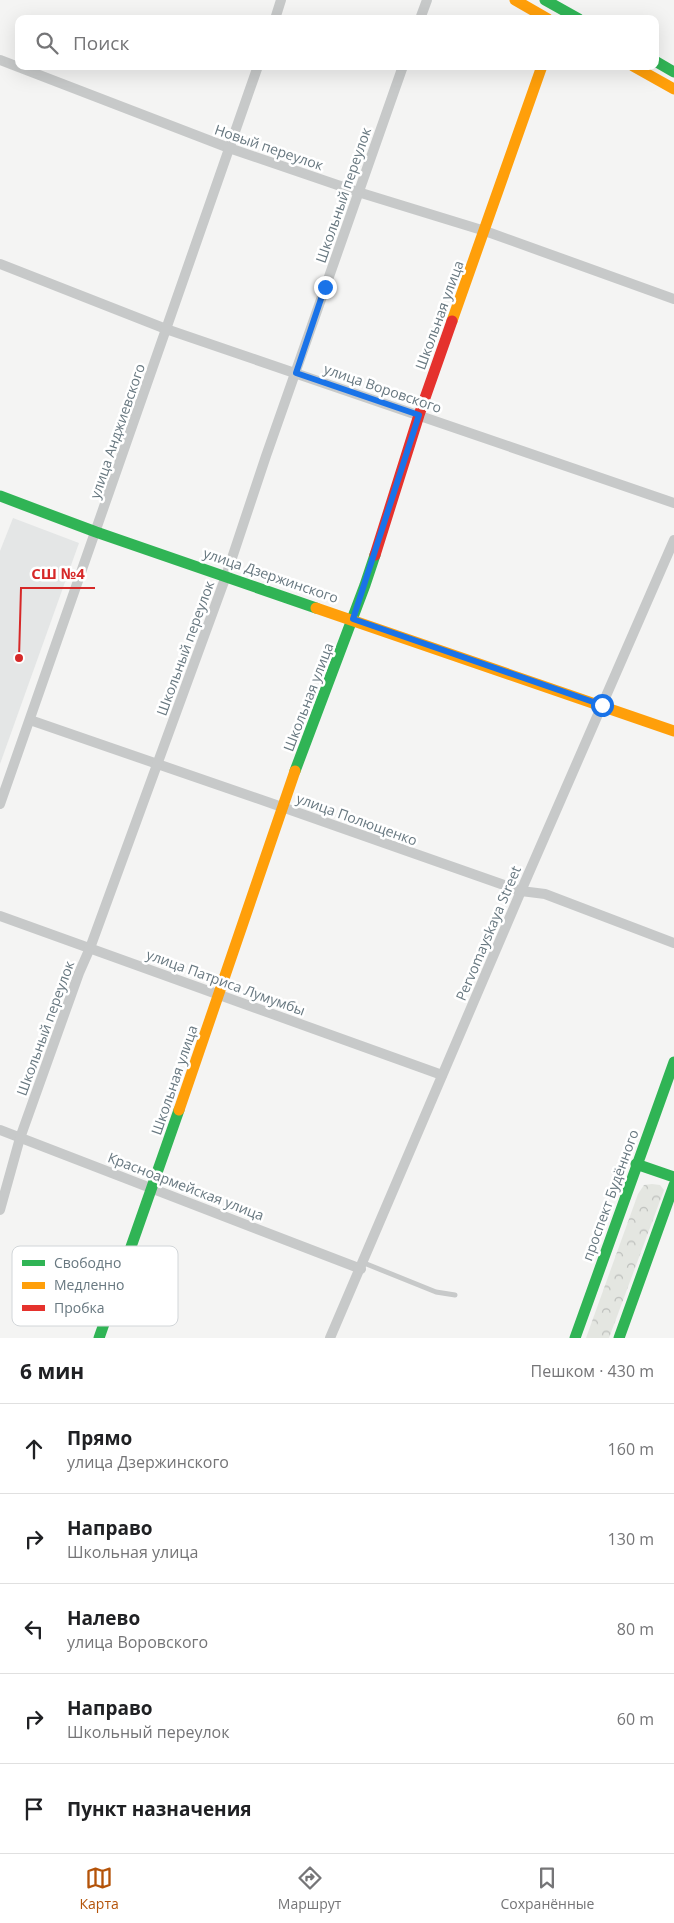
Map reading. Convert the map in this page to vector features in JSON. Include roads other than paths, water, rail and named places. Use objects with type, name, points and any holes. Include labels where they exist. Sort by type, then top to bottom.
[{"type":"street","points":[[276,15],[282,0]]},
{"type":"street","points":[[421,15],[427,0]]},
{"type":"street","points":[[515,0],[541,15]]},
{"type":"street","points":[[545,0],[560,14]]},
{"type":"street","name":"Новый переулок","points":[[0,60],[15,66]]},
{"type":"street","points":[[659,63],[674,72]]},
{"type":"street","name":"Новый переулок","points":[[26,70],[229,148],[358,192],[485,231],[674,300]]},
{"type":"street","name":"улица Анджиевского","points":[[0,804],[257,70]]},
{"type":"street","name":"Школьный переулок","points":[[0,1210],[20,1138],[79,972],[90,948],[226,576],[402,70]]},
{"type":"street","name":"Школьная улица","points":[[132,1246],[220,995],[282,807],[353,619],[419,415],[541,70]]},
{"type":"street","points":[[640,70],[674,89]]},
{"type":"street","name":"улица Воровского","points":[[0,264],[166,329],[674,503]]},
{"type":"street","name":"улица Дзержинского","points":[[0,496],[96,532],[674,730]]},
{"type":"street","name":"Pervomayskaya Street","points":[[330,1338],[363,1266],[520,891],[674,540]]},
{"type":"street","name":"улица Полющенко","points":[[30,720],[520,891],[545,894],[674,943]]},
{"type":"street","name":"улица Патриса Лумумбы","points":[[0,916],[442,1075]]},
{"type":"street","name":"проспект Будённого","points":[[575,1338],[674,1062]]},
{"type":"street","name":"Красноармейская улица","points":[[0,1130],[363,1266]]},
{"type":"street","points":[[636,1164],[674,1177]]},
{"type":"street","points":[[619,1338],[674,1184]]},
{"type":"street","name":"Школьная улица","points":[[99,1338],[103,1326]]},
{"type":"lane","points":[[363,1266],[436,1292],[455,1295]]},
{"type":"place","name":"СШ №4","points":[[19,658]]}]
